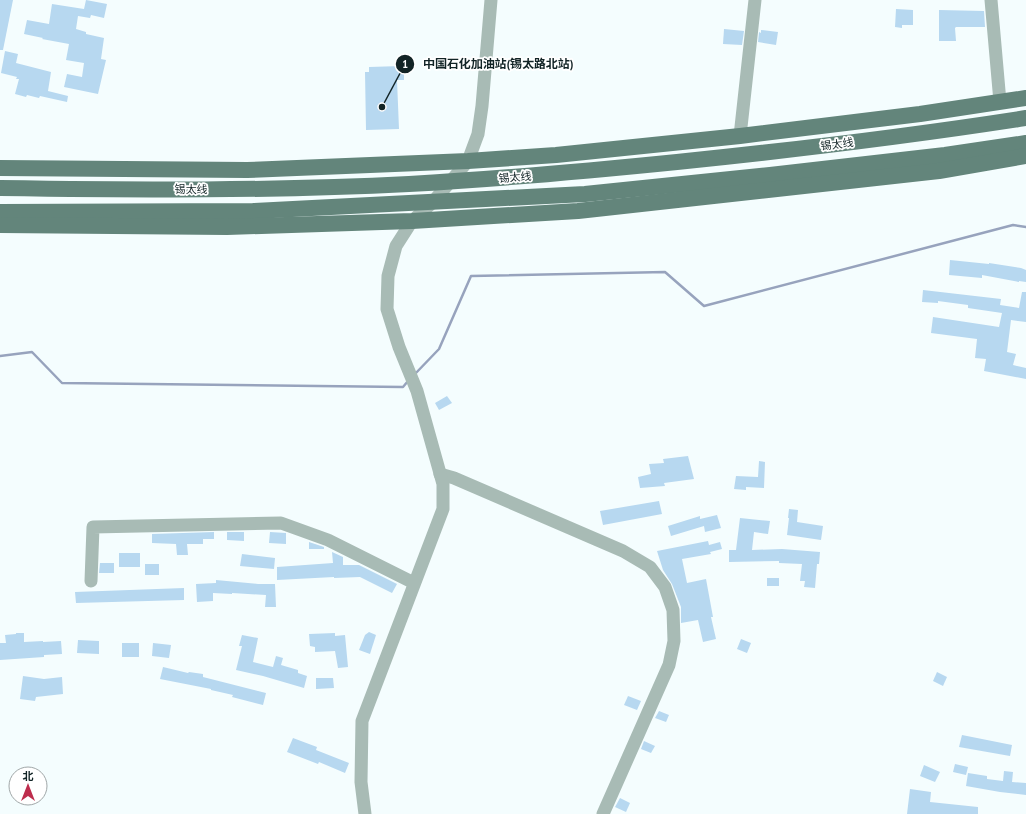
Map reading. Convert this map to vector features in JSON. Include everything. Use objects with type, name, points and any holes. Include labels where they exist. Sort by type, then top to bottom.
[{"type":"main road","points":[[0,168],[248,170],[468,161],[556,155],[740,136],[920,114],[1026,98]]},
{"type":"main road","name":"锡太线","points":[[0,188],[248,190],[409,184],[558,174],[742,155],[922,134],[1026,118]]},
{"type":"main road","name":"锡太线","points":[[0,212],[253,211],[585,194],[937,156],[1026,143]]},
{"type":"main road","points":[[0,225],[226,227],[412,222],[578,210],[939,170],[1026,156]]},
{"type":"street","points":[[365,814],[361,782],[362,721],[443,509],[443,484],[417,391],[399,347],[387,309],[388,276],[396,246],[412,222],[432,203],[468,161],[478,134],[482,106],[491,0]]},
{"type":"street","points":[[740,136],[755,0]]},
{"type":"street","points":[[991,0],[1000,102]]},
{"type":"street","points":[[440,474],[454,478],[623,552],[650,567],[665,587],[673,610],[674,641],[669,665],[603,814]]},
{"type":"street","points":[[90,581],[93,527],[281,523],[328,540],[414,583]]},
{"type":"building","points":[[0,0],[13,0],[3,50],[0,50]]},
{"type":"building","points":[[86,0],[107,4],[104,18],[91,15],[90,18],[78,16],[76,29],[86,32],[86,34],[104,38],[101,59],[106,60],[98,94],[64,87],[67,74],[82,77],[84,63],[66,60],[69,44],[24,34],[27,20],[49,24],[52,4],[84,9]]},
{"type":"building","points":[[896,9],[913,10],[913,25],[902,25],[902,28],[895,27]]},
{"type":"building","points":[[939,10],[984,11],[985,27],[956,27],[956,41],[939,41]]},
{"type":"building","points":[[724,29],[744,31],[742,45],[723,44]]},
{"type":"building","points":[[761,30],[778,32],[776,45],[758,42],[759,32],[761,33]]},
{"type":"building","points":[[5,51],[18,54],[16,63],[51,72],[48,91],[68,96],[67,102],[40,96],[39,98],[27,95],[26,97],[15,94],[19,79],[16,79],[17,77],[1,73]]},
{"type":"building","points":[[401,66],[401,70],[404,70],[404,80],[397,80],[399,129],[366,130],[365,72],[369,72],[369,67]]},
{"type":"building","points":[[950,260],[989,263],[1021,268],[1026,270],[1026,282],[982,275],[982,278],[949,275]]},
{"type":"building","points":[[923,290],[1001,299],[1000,305],[1019,308],[1022,292],[1026,292],[1026,322],[1011,320],[1007,352],[1016,354],[1013,365],[1026,368],[1026,379],[984,371],[986,359],[975,358],[977,339],[931,333],[933,317],[999,327],[1002,313],[968,308],[968,305],[938,301],[938,303],[922,302]]},
{"type":"building","points":[[447,396],[452,403],[439,410],[435,403]]},
{"type":"building","points":[[688,456],[694,479],[664,483],[665,486],[640,488],[638,477],[651,474],[649,464],[664,463],[663,459]]},
{"type":"building","points":[[759,461],[765,462],[764,488],[746,487],[746,490],[734,489],[736,476],[758,477]]},
{"type":"building","points":[[659,501],[662,514],[603,525],[600,511]]},
{"type":"building","points":[[789,509],[798,510],[797,522],[823,526],[821,540],[787,535]]},
{"type":"building","points":[[717,515],[721,528],[705,532],[704,526],[671,536],[668,526],[700,516],[700,519]]},
{"type":"building","points":[[740,518],[770,521],[768,534],[754,532],[752,550],[782,549],[820,552],[819,564],[817,564],[815,588],[804,587],[805,581],[800,581],[802,564],[779,563],[779,561],[729,562],[729,550],[736,550]]},
{"type":"building","points":[[214,532],[214,539],[203,539],[203,544],[187,544],[188,555],[177,555],[176,544],[152,543],[152,534]]},
{"type":"building","points":[[227,532],[244,532],[244,541],[227,540]]},
{"type":"building","points":[[270,532],[286,533],[286,544],[269,543]]},
{"type":"building","points":[[708,541],[709,545],[720,542],[722,549],[710,552],[711,554],[682,559],[687,583],[706,579],[713,617],[711,617],[716,639],[703,642],[698,620],[681,623],[681,607],[672,584],[663,570],[657,551]]},
{"type":"building","points":[[309,542],[324,547],[324,549],[309,549]]},
{"type":"building","points":[[332,552],[343,557],[343,565],[359,565],[397,584],[392,593],[360,577],[277,580],[277,567],[333,563]]},
{"type":"building","points":[[119,553],[140,553],[140,567],[119,567]]},
{"type":"building","points":[[242,554],[275,558],[274,569],[240,566]]},
{"type":"building","points":[[100,563],[114,563],[114,573],[99,573]]},
{"type":"building","points":[[145,564],[159,564],[159,575],[145,575]]},
{"type":"building","points":[[767,578],[779,578],[779,586],[767,586]]},
{"type":"building","points":[[216,580],[275,584],[276,607],[265,607],[266,595],[213,593],[213,601],[197,602],[196,584],[216,583]]},
{"type":"building","points":[[184,588],[184,600],[76,603],[75,592]]},
{"type":"building","points":[[369,632],[376,635],[370,654],[359,650],[365,635]]},
{"type":"building","points":[[24,633],[24,642],[61,641],[62,654],[44,655],[44,657],[0,660],[0,643],[6,643],[5,635]]},
{"type":"building","points":[[335,633],[335,636],[345,635],[348,667],[338,668],[335,651],[315,652],[315,647],[310,646],[309,634]]},
{"type":"building","points":[[242,635],[258,638],[253,662],[273,667],[276,656],[283,658],[281,665],[298,670],[298,673],[307,676],[304,688],[236,670],[242,646],[239,646]]},
{"type":"building","points":[[741,639],[751,643],[747,653],[737,649]]},
{"type":"building","points":[[78,640],[99,641],[99,654],[77,653]]},
{"type":"building","points":[[122,643],[139,643],[139,657],[122,657]]},
{"type":"building","points":[[153,643],[171,645],[169,658],[152,656]]},
{"type":"building","points":[[163,667],[188,673],[203,674],[203,677],[266,693],[263,705],[232,697],[233,695],[211,689],[160,679]]},
{"type":"building","points":[[937,672],[947,677],[943,686],[933,681]]},
{"type":"building","points":[[23,676],[44,679],[62,677],[63,694],[36,697],[35,701],[20,699]]},
{"type":"building","points":[[316,678],[333,678],[334,688],[316,689]]},
{"type":"building","points":[[628,696],[641,701],[637,710],[624,705]]},
{"type":"building","points":[[659,711],[669,715],[666,722],[655,718]]},
{"type":"building","points":[[962,735],[1012,745],[1010,756],[959,747]]},
{"type":"building","points":[[293,738],[317,747],[316,750],[349,763],[345,773],[319,762],[318,764],[287,752]]},
{"type":"building","points":[[644,741],[655,746],[651,753],[641,749]]},
{"type":"building","points":[[955,764],[968,767],[966,775],[953,772]]},
{"type":"building","points":[[924,765],[940,772],[935,782],[920,776]]},
{"type":"building","points":[[1004,771],[1013,772],[1012,782],[1026,783],[1026,795],[966,786],[968,773],[987,776],[987,779],[1003,781]]},
{"type":"building","points":[[910,789],[931,792],[930,802],[978,807],[978,814],[907,814]]},
{"type":"building","points":[[620,798],[630,803],[626,812],[615,807]]},
{"type":"waterway","points":[[414,375],[439,349],[471,276],[665,272],[704,306],[1013,225],[1026,227]]},
{"type":"waterway","points":[[0,356],[32,352],[62,383],[403,387],[408,381]]},
{"type":"place","name":"中国石化加油站(锡太路北站)","points":[[382,107]]}]
